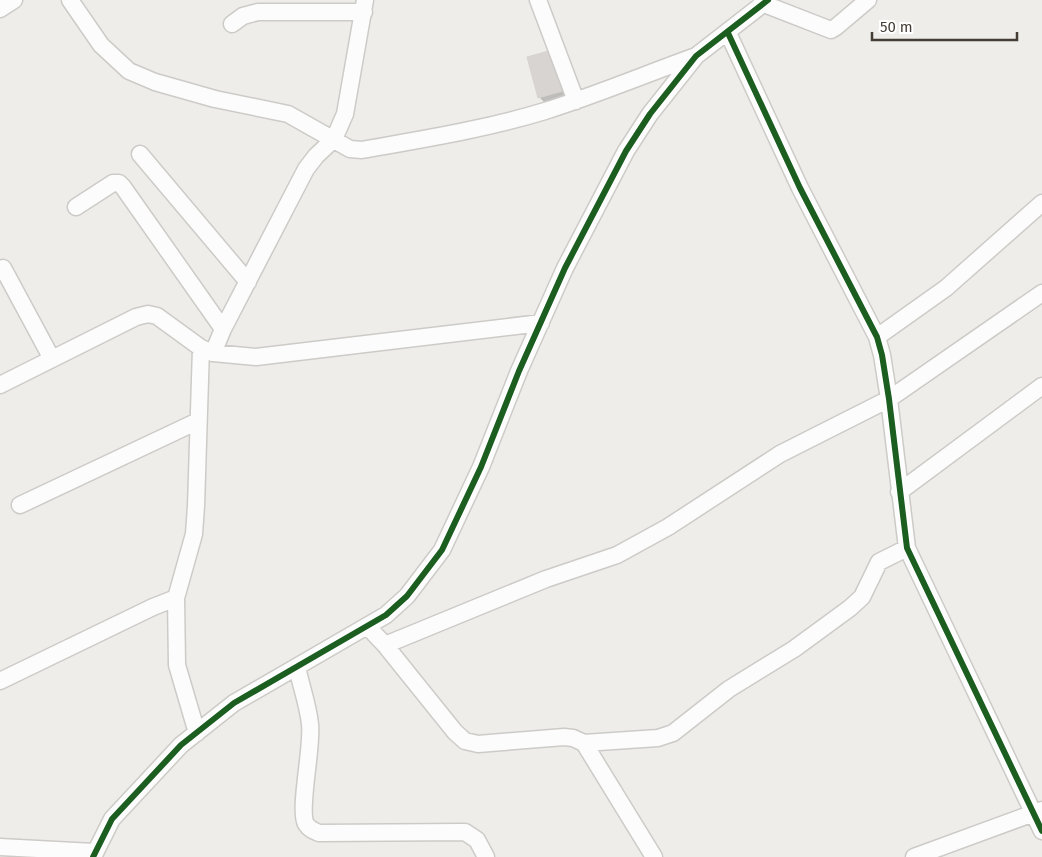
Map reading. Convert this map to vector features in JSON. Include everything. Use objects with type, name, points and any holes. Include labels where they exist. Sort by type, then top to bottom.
[{"type":"street","points":[[0,9],[14,0]]},
{"type":"street","points":[[538,0],[576,101]]},
{"type":"street","points":[[72,1],[101,45],[130,71],[154,82],[215,99],[288,114],[350,149],[362,150],[457,133],[576,101],[696,56],[728,33],[765,1],[831,30],[868,0]]},
{"type":"street","points":[[196,732],[177,665],[176,598],[194,534],[198,421],[207,351],[223,330],[306,169],[316,156],[334,139],[345,114],[364,6],[258,12],[243,16],[232,24]]},
{"type":"street","points":[[728,33],[800,188],[877,337],[889,399],[907,548],[1038,812],[1042,831]]},
{"type":"street","points":[[0,847],[94,855],[112,819],[181,745],[196,732],[234,703],[386,615],[407,596],[442,550],[480,467],[565,268],[626,151],[650,114],[696,56]]},
{"type":"street","points":[[140,154],[248,282]]},
{"type":"street","points":[[76,206],[112,182],[119,183],[223,330]]},
{"type":"street","points":[[877,337],[946,288],[1042,203]]},
{"type":"street","points":[[3,268],[52,359]]},
{"type":"street","points":[[385,645],[546,578],[617,555],[668,527],[780,454],[889,399],[1042,293]]},
{"type":"street","points":[[0,385],[136,317],[148,314],[157,316],[207,351],[256,357],[541,323]]},
{"type":"street","points":[[899,492],[1042,386]]},
{"type":"street","points":[[20,505],[198,421]]},
{"type":"street","points":[[367,626],[385,645],[455,732],[465,741],[478,744],[573,738],[584,743],[658,738],[673,733],[729,690],[794,649],[850,608],[862,597],[879,562],[907,548]]},
{"type":"street","points":[[0,681],[152,607],[176,598]]},
{"type":"street","points":[[297,667],[310,724],[310,743],[303,812],[306,824],[311,830],[319,833],[465,832],[477,840],[486,857]]},
{"type":"street","points":[[584,743],[654,857]]},
{"type":"street","points":[[914,857],[1038,812]]},
{"type":"building","points":[[552,50],[563,91],[538,98],[527,57]]},
{"type":"cycle path","points":[[93,857],[112,819],[181,745],[234,703],[386,615],[407,596],[442,550],[481,467],[519,371],[565,268],[626,151],[650,114],[696,56],[768,0]]},
{"type":"cycle path","points":[[728,33],[800,188],[877,337],[889,399],[907,548],[1042,831]]}]
